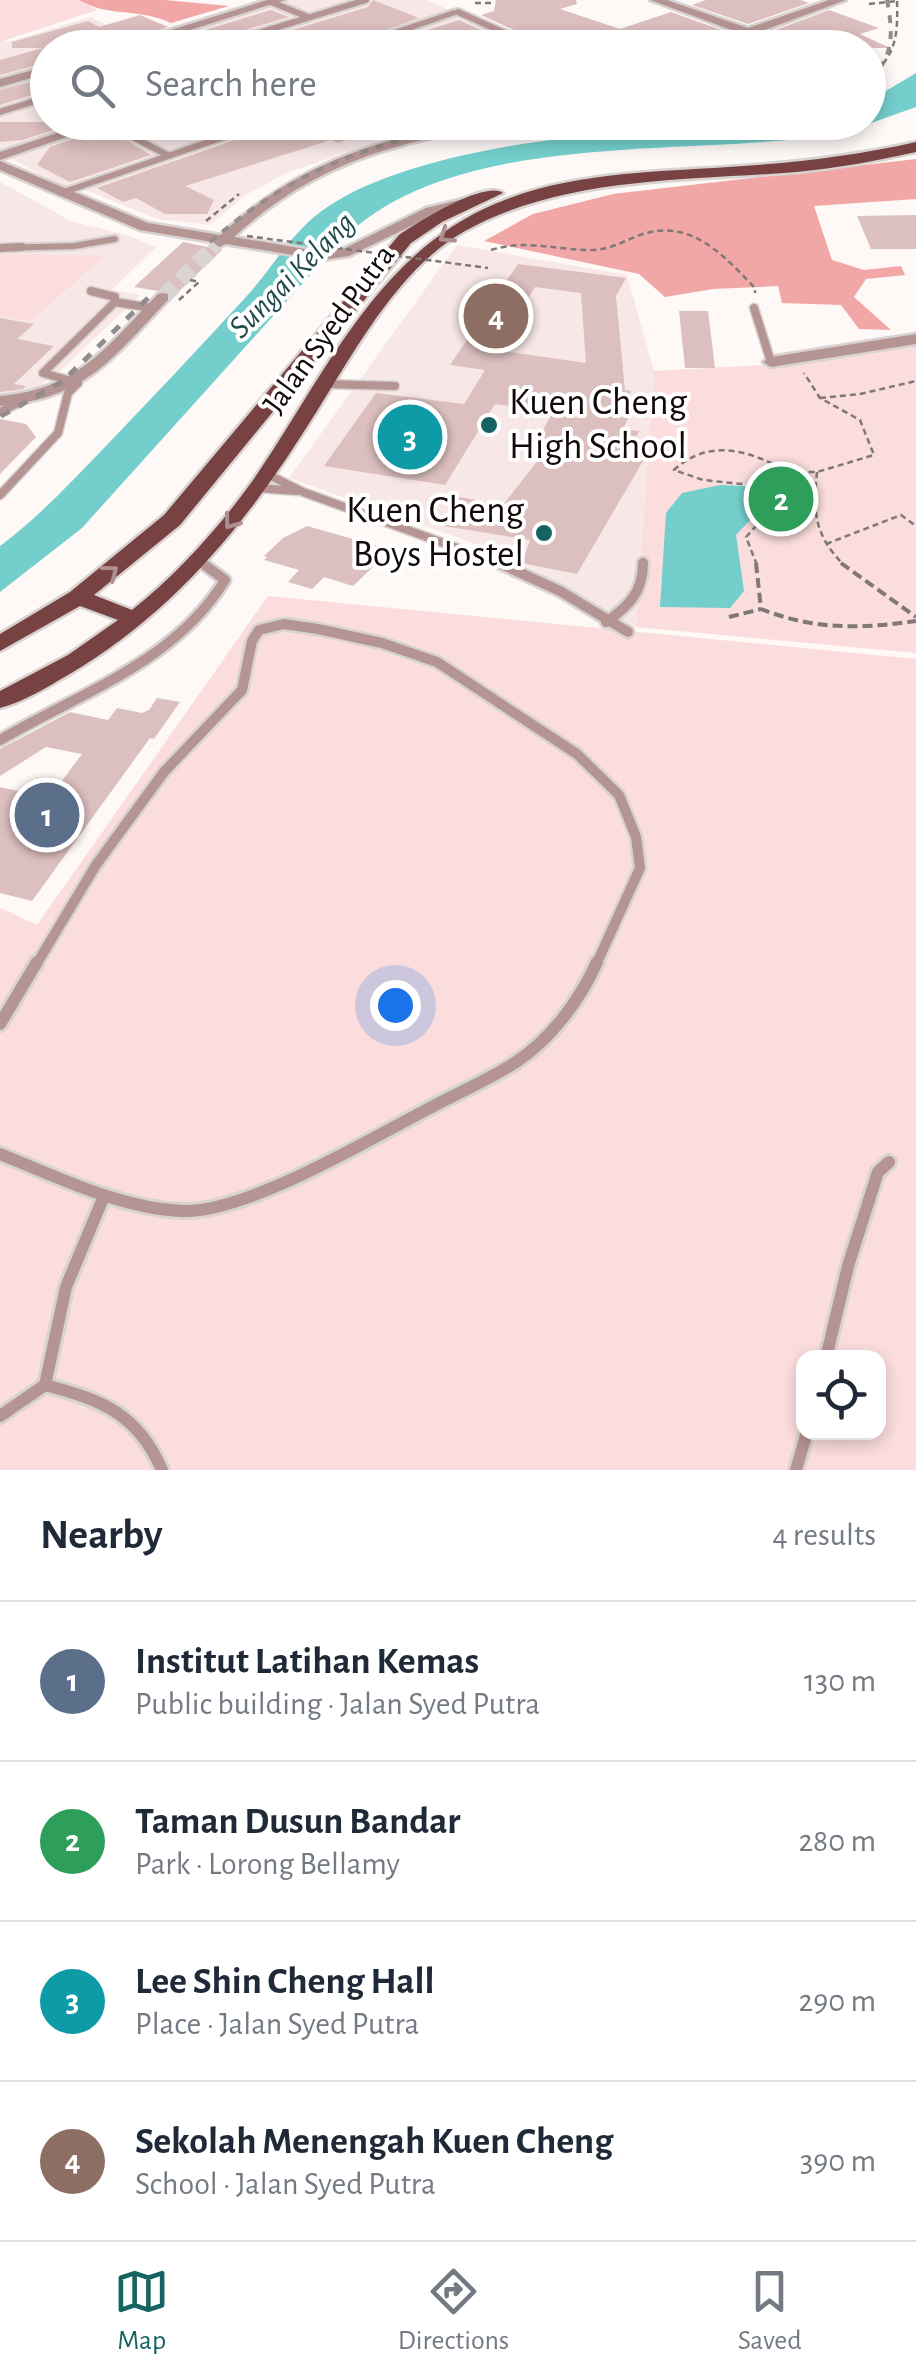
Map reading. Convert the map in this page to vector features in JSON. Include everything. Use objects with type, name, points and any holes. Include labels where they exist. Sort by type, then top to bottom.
[{"type":"main road","name":"Jalan Syed Putra","points":[[886,138],[916,132]]},
{"type":"main road","name":"Jalan Syed Putra","points":[[0,644],[78,597],[172,520],[405,239],[424,224],[476,200],[568,176],[785,158],[876,140]]},
{"type":"main road","name":"Jalan Syed Putra","points":[[0,700],[138,620],[200,561],[262,481],[324,384],[407,270],[444,236],[497,208],[564,189],[798,168],[916,148]]},
{"type":"main road","points":[[78,597],[138,620]]},
{"type":"street","points":[[656,0],[741,30]]},
{"type":"street","points":[[753,30],[840,0]]},
{"type":"street","points":[[178,30],[275,1]]},
{"type":"street","points":[[395,30],[452,9]]},
{"type":"street","points":[[0,82],[30,73]]},
{"type":"street","points":[[0,156],[49,140]]},
{"type":"street","points":[[231,241],[284,189],[331,164],[416,140]]},
{"type":"street","points":[[0,165],[133,223],[324,256],[364,247],[431,211],[476,200]]},
{"type":"street","points":[[0,401],[22,401],[78,383],[161,305]]},
{"type":"street","points":[[771,362],[916,339]]},
{"type":"lane","points":[[268,30],[366,0]]},
{"type":"lane","points":[[275,1],[309,17]]},
{"type":"lane","points":[[452,9],[497,30]]},
{"type":"lane","points":[[0,112],[30,103]]},
{"type":"lane","points":[[139,140],[170,156]]},
{"type":"lane","points":[[62,193],[154,158],[217,140]]},
{"type":"lane","points":[[0,248],[74,246],[115,239]]},
{"type":"lane","points":[[91,290],[115,297],[115,302]]},
{"type":"lane","points":[[0,495],[58,433],[68,393],[78,383],[43,373],[115,302],[161,305]]},
{"type":"lane","points":[[754,308],[771,362]]},
{"type":"lane","points":[[354,384],[373,373]]},
{"type":"lane","points":[[324,384],[395,386]]},
{"type":"lane","points":[[0,412],[22,401]]},
{"type":"lane","points":[[262,481],[304,492]]},
{"type":"lane","points":[[262,481],[478,552],[560,591],[628,632]]},
{"type":"lane","points":[[0,740],[161,650],[208,607],[225,580],[200,561]]},
{"type":"lane","points":[[606,622],[638,600],[644,582],[643,562]]},
{"type":"lane","points":[[0,1024],[96,865],[164,772],[242,690],[252,641],[259,630],[284,624],[318,630],[382,643],[437,662],[576,754],[619,796],[636,837],[640,868],[586,987],[558,1024],[518,1061],[304,1174],[213,1208],[182,1211],[104,1196],[0,1154]]},
{"type":"lane","points":[[828,1350],[848,1266],[878,1172],[888,1162]]},
{"type":"lane","points":[[0,1416],[44,1385],[66,1287],[104,1196]]},
{"type":"lane","points":[[44,1385],[77,1393],[116,1412],[145,1435],[162,1470]]},
{"type":"lane","points":[[796,1470],[805,1440]]},
{"type":"path","points":[[869,4],[897,1],[897,47],[886,63]]},
{"type":"path","points":[[198,224],[206,222],[239,194]]},
{"type":"path","points":[[490,250],[546,241],[596,250],[621,246],[644,234],[684,232],[718,248],[755,288],[754,308]]},
{"type":"path","points":[[231,241],[488,268]]},
{"type":"path","points":[[161,305],[199,282],[190,280]]},
{"type":"path","points":[[788,472],[760,455],[716,448],[687,454],[674,470],[685,479],[762,486],[788,472],[817,472],[874,455],[860,420],[820,398],[796,360]]},
{"type":"path","points":[[820,398],[860,394],[916,381]]},
{"type":"path","points":[[817,472],[814,520],[826,544],[867,586],[916,619]]},
{"type":"path","points":[[761,610],[760,573],[746,537],[768,513],[762,486]]},
{"type":"path","points":[[826,544],[901,515],[916,526]]},
{"type":"path","points":[[729,617],[761,610],[798,626],[857,630],[916,619]]},
{"type":"shaded area","points":[[0,0],[79,0],[97,10],[3,41]]},
{"type":"shaded area","points":[[79,0],[165,0],[229,6],[171,23],[90,6]]},
{"type":"shaded area","points":[[268,0],[425,0],[498,30],[164,30]]},
{"type":"shaded area","points":[[91,17],[116,30],[48,30]]},
{"type":"shaded area","points":[[30,35],[30,140],[206,140],[64,188],[0,152],[0,39],[8,42]]},
{"type":"shaded area","points":[[227,140],[380,140],[284,174],[244,196],[210,225],[157,219],[81,188]]},
{"type":"shaded area","points":[[916,159],[916,199],[814,206],[832,260],[864,270],[901,266],[905,275],[866,279],[854,297],[891,330],[859,329],[841,305],[782,303],[778,286],[713,289],[665,297],[639,274],[484,241],[533,214],[613,194]]},
{"type":"shaded area","points":[[0,182],[73,222],[127,235],[156,247],[112,290],[140,295],[58,373],[20,399],[0,396]]},
{"type":"shaded area","name":"Kuen Cheng High School","points":[[457,245],[627,275],[654,371],[636,627],[507,555],[289,478]]},
{"type":"shaded area","points":[[0,254],[104,256],[31,321],[0,316]]},
{"type":"shaded area","points":[[916,344],[916,653],[636,627],[654,371],[763,365]]},
{"type":"shaded area","points":[[268,596],[916,659],[916,1470],[0,1470],[0,908],[37,925]]},
{"type":"water","points":[[916,73],[916,107],[886,118],[886,91]]},
{"type":"water","name":"Sungai Kelang","points":[[553,140],[780,140],[630,149],[500,165],[439,181],[385,206],[340,242],[82,528],[0,592],[0,546],[54,499],[140,410],[314,217],[363,187],[427,165]]},
{"type":"water","points":[[720,485],[745,486],[757,503],[752,518],[736,535],[744,591],[730,608],[660,607],[666,513],[682,493]]},
{"type":"building","points":[[373,0],[419,18],[386,30],[292,30],[368,7]]},
{"type":"building","points":[[496,0],[576,0],[577,4],[560,9],[620,29],[671,12],[721,30],[514,30],[481,15],[494,11]]},
{"type":"building","points":[[706,0],[809,3],[748,24],[692,5]]},
{"type":"building","points":[[271,10],[289,17],[245,30],[206,30]]},
{"type":"building","points":[[829,10],[879,28],[873,30],[775,30]]},
{"type":"building","points":[[140,15],[168,27],[55,30],[88,21],[99,27]]},
{"type":"building","points":[[459,20],[481,30],[428,30]]},
{"type":"building","points":[[30,37],[30,48],[12,48],[12,42]]},
{"type":"building","points":[[30,52],[30,67],[0,75],[0,60]]},
{"type":"building","points":[[30,82],[30,96],[0,105],[0,90]]},
{"type":"building","points":[[0,122],[30,122],[30,138],[0,142]]},
{"type":"building","points":[[70,140],[127,140],[151,155],[70,182],[37,165],[50,147]]},
{"type":"building","points":[[235,140],[331,140],[185,186],[214,200],[207,214],[165,214],[136,198],[123,202],[97,188]]},
{"type":"building","points":[[916,215],[916,249],[871,249],[857,216]]},
{"type":"building","points":[[183,242],[222,250],[176,294],[134,287]]},
{"type":"building","points":[[518,264],[626,278],[616,296],[625,390],[631,391],[626,403],[634,405],[623,429],[639,431],[626,459],[643,461],[577,574],[522,563],[530,540],[444,526],[459,497],[503,505],[553,441],[538,439],[553,412],[495,404],[445,485],[324,466],[376,393],[464,404],[485,370],[450,365]],"holes":[[[535,287],[581,293],[586,363],[495,350]]]},
{"type":"building","points":[[679,311],[708,311],[715,368],[685,368]]},
{"type":"building","points":[[0,318],[34,324],[17,339],[54,346],[14,384],[26,386],[23,389],[0,392]]},
{"type":"building","points":[[0,419],[26,424],[36,437],[0,474]]},
{"type":"building","points":[[307,526],[381,547],[366,562],[375,565],[353,586],[324,577],[312,589],[288,582],[299,570],[264,560],[264,556],[283,538]]},
{"type":"building","points":[[157,698],[180,702],[32,901],[0,893],[0,787],[49,798],[82,754],[46,747],[0,776],[0,749],[70,712],[108,720],[117,708],[142,713],[149,710]]},
{"type":"tunnel","points":[[212,250],[219,243]]},
{"type":"tunnel","points":[[163,297],[214,247]]},
{"type":"railway","points":[[886,56],[890,44],[887,0]]},
{"type":"railway","points":[[210,242],[279,191],[314,172],[404,140]]},
{"type":"railway","points":[[1,416],[62,382],[148,298]]},
{"type":"place","name":"Sekolah Menengah Kuen Cheng","points":[[496,316]]},
{"type":"place","name":"Kuen Cheng High School","points":[[489,425]]},
{"type":"place","name":"Lee Shin Cheng Hall","points":[[410,437]]},
{"type":"place","name":"Taman Dusun Bandar","points":[[781,499]]},
{"type":"place","name":"Kuen Cheng Boys Hostel","points":[[544,533]]},
{"type":"place","name":"Institut Latihan Kemas","points":[[47,815]]}]
